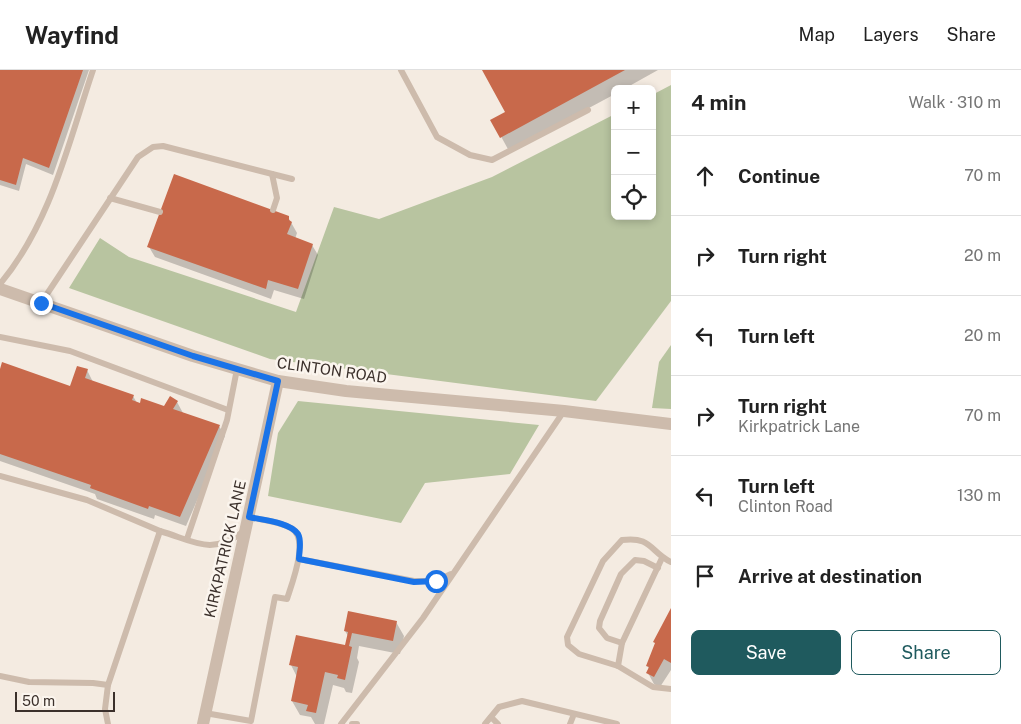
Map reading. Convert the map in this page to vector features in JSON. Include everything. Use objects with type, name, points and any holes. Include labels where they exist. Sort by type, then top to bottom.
[{"type":"street","name":"CLINTON ROAD","points":[[0,289],[278,381],[346,391],[564,411],[671,424]]},
{"type":"street","name":"KIRKPATRICK LANE","points":[[204,718],[278,381]]},
{"type":"lane","points":[[0,284],[15,265],[39,225],[56,182],[93,70]]},
{"type":"lane","points":[[401,70],[437,137],[470,154],[492,160],[588,110]]},
{"type":"lane","points":[[41,303],[138,157],[152,147],[163,146],[292,179]]},
{"type":"lane","points":[[272,174],[277,198],[272,210]]},
{"type":"lane","points":[[110,198],[160,212]]},
{"type":"lane","points":[[0,336],[70,351],[228,410]]},
{"type":"lane","points":[[187,539],[227,420],[237,369]]},
{"type":"lane","points":[[342,724],[423,618],[564,411]]},
{"type":"lane","points":[[0,476],[87,500],[160,531],[209,547],[230,542],[247,523],[292,528],[298,535],[300,541],[299,559],[287,599],[275,598],[254,723],[204,718]]},
{"type":"lane","points":[[108,724],[105,709],[108,685],[160,531]]},
{"type":"lane","points":[[671,562],[662,558],[649,544],[632,539],[622,540],[603,561],[568,631],[568,645],[579,654],[618,666],[653,688],[671,688]]},
{"type":"lane","points":[[618,666],[622,643],[662,558]]},
{"type":"lane","points":[[299,559],[414,582],[436,581],[452,573]]},
{"type":"lane","points":[[622,643],[607,638],[599,628],[600,621],[622,574],[635,560],[644,561],[658,568]]},
{"type":"lane","points":[[0,676],[29,682],[108,685]]},
{"type":"lane","points":[[485,724],[500,707],[522,701],[617,724]]},
{"type":"lane","points":[[570,724],[574,714]]},
{"type":"lane","points":[[491,717],[498,724]]},
{"type":"lane","points":[[352,724],[357,724]]},
{"type":"green space","points":[[671,85],[671,301],[596,401],[270,359],[69,288],[100,238],[129,257],[296,312],[334,207],[379,219],[492,177],[611,116],[611,220],[656,220],[656,93]]},
{"type":"green space","points":[[671,345],[671,409],[652,408],[659,362]]},
{"type":"green space","points":[[298,401],[539,425],[510,474],[425,483],[401,523],[268,496],[278,433]]},
{"type":"building","points":[[0,70],[83,70],[49,168],[23,158],[16,185],[0,180]]},
{"type":"building","points":[[482,70],[625,70],[500,138],[490,120],[505,112]]},
{"type":"building","points":[[174,174],[289,216],[289,220],[292,222],[287,234],[313,244],[298,289],[268,280],[266,289],[147,247]]},
{"type":"building","points":[[2,362],[70,386],[77,366],[88,369],[85,378],[134,395],[132,400],[140,403],[141,398],[164,406],[170,396],[178,401],[173,409],[220,425],[180,517],[149,506],[148,509],[90,488],[91,485],[0,454],[0,369]]},
{"type":"building","points":[[671,608],[671,663],[664,659],[654,677],[646,673],[649,667],[646,666],[655,643],[653,642]]},
{"type":"building","points":[[348,611],[397,621],[393,641],[352,633],[349,646],[352,647],[345,680],[337,678],[338,675],[325,672],[316,713],[306,711],[308,705],[291,701],[298,667],[289,665],[296,635],[345,645],[348,632],[344,631]]},
{"type":"route","points":[[41,303],[193,356],[258,373],[278,381],[249,517],[292,528],[300,541],[299,559],[414,582],[436,581]]}]
